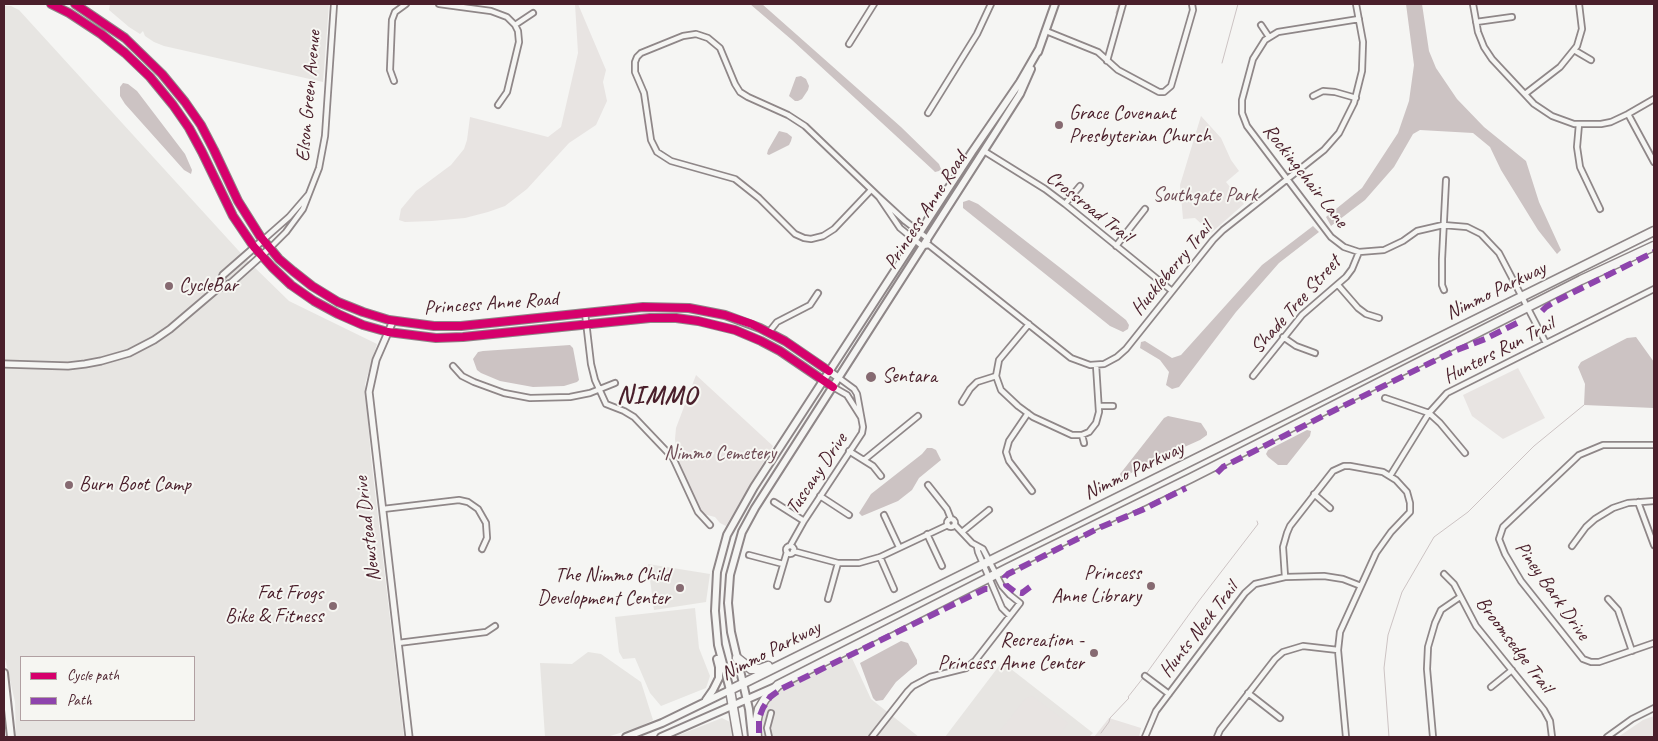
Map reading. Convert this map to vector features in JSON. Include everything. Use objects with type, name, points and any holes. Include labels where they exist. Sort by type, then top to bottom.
[{"type":"highway","name":"Nimmo Parkway","points":[[730,690],[1654,231]]},
{"type":"highway","name":"Nimmo Parkway","points":[[778,685],[1654,246]]},
{"type":"highway","points":[[737,658],[746,667],[755,670],[804,648],[827,641]]},
{"type":"highway","points":[[756,737],[759,709],[765,699],[778,685]]},
{"type":"highway","points":[[730,690],[738,737]]},
{"type":"main road","name":"Princess Anne Road","points":[[51,4],[77,18],[108,40],[137,64],[162,91],[193,136],[233,216],[254,247],[291,285],[322,306],[355,322],[388,332],[445,338],[659,318],[692,320],[748,335],[767,344],[833,387]]},
{"type":"main road","name":"Princess Anne Road","points":[[75,4],[99,18],[125,38],[150,60],[174,88],[205,133],[242,209],[263,240],[293,271],[322,293],[355,309],[393,321],[425,326],[452,326],[661,307],[690,308],[735,318],[769,332],[839,378],[1020,94],[1056,4]]},
{"type":"main road","name":"Princess Anne Road","points":[[829,371],[1020,82],[1039,49]]},
{"type":"main road","points":[[704,702],[716,686],[720,672],[711,623],[714,611],[717,572],[727,535],[744,502],[829,371]]},
{"type":"main road","points":[[752,737],[744,683],[731,632],[728,603],[730,575],[739,541],[754,508],[839,378]]},
{"type":"main road","points":[[714,611],[718,645],[730,690]]},
{"type":"main road","points":[[4,673],[10,737]]},
{"type":"main road","name":"Nimmo Parkway","points":[[661,737],[778,685]]},
{"type":"main road","name":"Nimmo Parkway","points":[[626,737],[647,730],[730,690]]},
{"type":"street","name":"Elson Green Avenue","points":[[4,364],[68,366],[101,361],[122,355],[154,340],[217,289],[231,283],[270,248],[299,216],[312,190],[324,148],[334,4]]},
{"type":"street","points":[[394,81],[390,70],[392,20],[397,6],[406,4]]},
{"type":"street","points":[[439,4],[474,6],[501,14],[516,25],[519,42],[507,92],[498,105]]},
{"type":"street","points":[[849,44],[874,4]]},
{"type":"street","points":[[928,113],[977,34],[991,4]]},
{"type":"street","points":[[1108,60],[1123,4]]},
{"type":"street","points":[[1046,31],[1098,52],[1118,70],[1159,92],[1171,86],[1193,10],[1192,4]]},
{"type":"street","name":"Huckleberry Trail","points":[[1096,365],[1111,361],[1123,352],[1223,230],[1324,150],[1346,123],[1356,98],[1363,58],[1363,42],[1356,4]]},
{"type":"street","points":[[1473,4],[1482,43],[1492,59],[1525,94],[1552,116],[1579,124],[1606,123],[1628,114],[1654,99]]},
{"type":"street","points":[[1525,94],[1560,67],[1580,41],[1582,28],[1579,4]]},
{"type":"street","points":[[516,25],[533,13]]},
{"type":"street","points":[[1476,22],[1512,17]]},
{"type":"street","points":[[1261,25],[1269,37],[1278,32],[1359,19]]},
{"type":"street","points":[[871,190],[834,229],[823,236],[811,239],[795,234],[759,198],[735,179],[671,160],[657,152],[651,140],[644,94],[635,72],[637,57],[641,53],[683,36],[696,34],[708,38],[720,48],[740,92],[748,98],[805,126],[871,190],[920,233],[926,243],[1029,324],[1071,358],[1083,364],[1096,365],[1100,406],[1096,424],[1089,432],[1082,435],[1072,435],[1059,430],[1028,413],[1001,390],[996,376],[999,360],[1029,324]]},
{"type":"street","name":"Rockingchair Lane","points":[[1269,37],[1260,45],[1253,59],[1242,100],[1242,113],[1247,126],[1331,237],[1344,247],[1359,252]]},
{"type":"street","points":[[1574,50],[1591,60]]},
{"type":"street","points":[[1313,96],[1323,91],[1335,92],[1356,98]]},
{"type":"street","points":[[1628,114],[1654,162]]},
{"type":"street","points":[[1579,124],[1577,147],[1580,167],[1600,209]]},
{"type":"street","name":"Crossroad Trail","points":[[984,151],[1065,204],[1172,291]]},
{"type":"street","points":[[1444,290],[1442,285],[1443,225],[1446,180]]},
{"type":"street","points":[[1065,204],[1080,186]]},
{"type":"street","name":"Elson Green Avenue","points":[[217,289],[224,275],[289,217],[312,190]]},
{"type":"street","points":[[879,197],[893,220],[915,240],[926,243]]},
{"type":"street","points":[[1116,246],[1145,209]]},
{"type":"street","points":[[1359,252],[1384,250],[1403,241],[1417,231],[1434,226],[1467,227],[1481,234],[1490,242],[1505,263],[1546,343]]},
{"type":"street","name":"Shade Tree Street","points":[[1252,376],[1302,315],[1338,285],[1352,269],[1359,252]]},
{"type":"street","points":[[1338,285],[1358,308],[1366,314],[1379,318]]},
{"type":"street","name":"Hunters Run Trail","points":[[1390,476],[1429,413],[1441,398],[1455,388],[1654,290]]},
{"type":"street","points":[[769,332],[777,322],[810,305],[818,293]]},
{"type":"street","points":[[586,313],[591,364],[606,404],[634,417],[673,458],[698,512],[710,525]]},
{"type":"street","name":"Newstead Drive","points":[[393,321],[373,370],[369,392],[409,737]]},
{"type":"street","points":[[1283,337],[1296,346],[1315,353]]},
{"type":"street","points":[[453,366],[465,378],[521,397],[542,399],[583,395],[615,383]]},
{"type":"street","points":[[962,402],[977,382],[996,376]]},
{"type":"street","name":"Tuscany Drive","points":[[790,546],[804,521],[862,433],[862,418],[856,391],[839,378]]},
{"type":"street","name":"Tuscany Drive","points":[[833,387],[847,395],[862,418]]},
{"type":"street","points":[[1385,398],[1429,413],[1465,453]]},
{"type":"street","points":[[1100,406],[1113,406]]},
{"type":"street","points":[[1028,413],[1008,441],[1006,452],[1009,461],[1032,491]]},
{"type":"street","points":[[864,460],[918,416]]},
{"type":"street","points":[[1082,435],[1084,443]]},
{"type":"street","name":"Piney Bark Drive","points":[[1654,445],[1603,445],[1579,455],[1503,527],[1500,536],[1500,544],[1521,581],[1580,656],[1587,661],[1596,662],[1654,643]]},
{"type":"street","points":[[849,451],[873,466],[881,476]]},
{"type":"street","points":[[1285,578],[1283,546],[1287,533],[1328,474],[1344,466],[1378,470],[1390,476],[1407,492],[1410,512],[1385,540],[1372,562],[1340,632],[1338,650],[1346,737]]},
{"type":"street","points":[[872,737],[908,691],[930,677],[970,665],[1020,603],[993,576],[986,562],[983,549],[969,541],[954,524],[947,509],[928,485]]},
{"type":"street","points":[[1314,494],[1330,508]]},
{"type":"street","points":[[820,496],[849,515]]},
{"type":"street","points":[[382,509],[458,500],[468,502],[478,509],[486,523],[487,538],[482,549]]},
{"type":"street","points":[[1572,546],[1586,527],[1601,514],[1621,505],[1654,501]]},
{"type":"street","points":[[774,502],[804,521]]},
{"type":"street","points":[[1638,502],[1654,545]]},
{"type":"street","points":[[962,532],[989,510]]},
{"type":"street","points":[[884,515],[899,547]]},
{"type":"street","points":[[948,525],[947,521],[951,519]]},
{"type":"street","points":[[787,552],[838,563],[859,563],[880,557],[927,534],[954,524]]},
{"type":"street","points":[[927,534],[942,566]]},
{"type":"street","points":[[777,586],[787,552],[786,548],[790,546],[794,548],[793,552]]},
{"type":"street","points":[[977,547],[978,552],[993,576],[1002,608],[1010,616]]},
{"type":"street","points":[[750,555],[783,564]]},
{"type":"street","points":[[880,557],[894,589]]},
{"type":"street","points":[[828,599],[838,563]]},
{"type":"street","name":"Broomsedge Trail","points":[[1444,574],[1451,579],[1476,626],[1548,714],[1552,728],[1552,737]]},
{"type":"street","name":"Hunts Neck Trail","points":[[1145,737],[1152,719],[1169,694],[1245,593],[1255,584],[1285,578],[1333,577],[1361,586]]},
{"type":"street","points":[[1433,737],[1426,670],[1428,647],[1441,610],[1460,597]]},
{"type":"street","points":[[1608,599],[1618,610],[1632,650]]},
{"type":"street","points":[[398,643],[486,632],[496,626]]},
{"type":"street","points":[[1217,737],[1220,730],[1274,659],[1290,649],[1303,646],[1338,650]]},
{"type":"street","points":[[1492,687],[1512,670]]},
{"type":"street","points":[[1145,676],[1169,694]]},
{"type":"street","points":[[1248,693],[1280,718]]},
{"type":"street","points":[[1607,737],[1632,719],[1654,708]]},
{"type":"street","points":[[769,737],[768,728],[771,713]]},
{"type":"shaded area","points":[[110,4],[329,4],[323,82],[164,46],[145,36],[143,31],[140,34],[129,27],[109,10]]},
{"type":"shaded area","points":[[750,4],[762,4],[901,127],[939,164],[941,169],[935,172],[792,40]]},
{"type":"shaded area","points":[[1406,4],[1422,4],[1429,51],[1436,68],[1457,99],[1484,127],[1526,161],[1539,202],[1561,250],[1557,254],[1538,230],[1501,170],[1490,147],[1473,133],[1420,130],[1413,134],[1394,167],[1365,200],[1331,226],[1326,217],[1362,188],[1398,133],[1409,101],[1414,65]]},
{"type":"shaded area","points":[[4,6],[11,6],[19,10],[248,261],[289,301],[377,344],[365,384],[371,458],[404,737],[16,737],[15,702],[4,654]]},
{"type":"shaded area","points":[[801,76],[806,79],[809,86],[802,99],[795,101],[789,96],[796,77]]},
{"type":"shaded area","points":[[123,83],[128,84],[137,91],[185,154],[192,170],[191,174],[184,170],[125,104],[120,96],[120,87]]},
{"type":"shaded area","points":[[779,131],[787,133],[792,137],[791,141],[789,145],[769,155],[767,154],[768,150]]},
{"type":"shaded area","points":[[969,200],[978,204],[1126,320],[1129,325],[1128,329],[1123,332],[1110,326],[963,208],[963,202]]},
{"type":"shaded area","points":[[1313,226],[1319,232],[1279,263],[1236,312],[1179,387],[1172,389],[1166,385],[1169,372],[1160,360],[1140,348],[1141,342],[1145,341],[1172,358],[1181,355],[1262,265]]},
{"type":"shaded area","points":[[1636,337],[1654,362],[1654,408],[1584,405],[1585,384],[1578,367],[1581,362],[1627,338]]},
{"type":"shaded area","points":[[570,345],[573,348],[579,380],[564,386],[533,387],[500,381],[477,370],[473,359],[478,352],[483,351]]},
{"type":"shaded area","points":[[1168,416],[1201,423],[1207,435],[1122,478],[1120,474],[1164,418]]},
{"type":"shaded area","points":[[1307,430],[1311,431],[1310,436],[1287,465],[1278,465],[1266,454],[1268,450]]},
{"type":"shaded area","points":[[927,448],[936,450],[941,460],[919,478],[912,490],[898,501],[862,516],[859,513],[871,494]]},
{"type":"shaded area","name":"The Nimmo Child Development Center","points":[[648,564],[710,574],[706,602],[654,610]]},
{"type":"shaded area","points":[[695,608],[699,648],[710,676],[706,688],[661,706],[650,693],[635,658],[623,659],[619,652],[615,617]]},
{"type":"shaded area","points":[[901,641],[908,643],[917,660],[917,664],[896,682],[883,700],[876,701],[873,698],[860,663]]},
{"type":"shaded area","points":[[588,652],[601,654],[641,682],[653,720],[639,727],[607,737],[545,737],[540,663],[572,664]]},
{"type":"shaded area","points":[[851,656],[871,699],[919,737],[760,737],[760,721],[765,705],[777,691]]},
{"type":"shaded area","points":[[1002,662],[1093,733],[1089,737],[945,737]]},
{"type":"shaded area","points":[[722,718],[732,723],[734,737],[674,737]]},
{"type":"green space","points":[[575,4],[578,4],[606,70],[603,82],[607,101],[596,125],[569,143],[527,189],[505,206],[465,218],[405,222],[399,220],[401,209],[416,191],[451,165],[464,149],[470,117],[548,137],[561,127],[578,53]]},
{"type":"green space","name":"Southgate Park","points":[[1201,116],[1221,138],[1231,160],[1239,171],[1226,182],[1244,204],[1211,233],[1195,218],[1183,219],[1180,185]]},
{"type":"green space","points":[[1518,368],[1545,418],[1503,439],[1472,416],[1463,395]]},
{"type":"green space","name":"Nimmo Cemetery","points":[[696,375],[773,446],[726,526],[715,517],[703,514],[700,510],[677,458],[676,428]]},
{"type":"green space","points":[[1032,696],[1068,723],[1058,737],[1004,737],[999,732],[1026,698]]},
{"type":"green space","points":[[1654,716],[1654,737],[1618,737],[1643,720]]},
{"type":"green space","points":[[1109,718],[1141,728],[1139,737],[1094,737]]},
{"type":"waterway","points":[[1116,13],[1119,4]]},
{"type":"waterway","points":[[1222,63],[1238,4]]},
{"type":"waterway","points":[[1389,737],[1384,668],[1388,635],[1402,592],[1434,537],[1468,512],[1534,446],[1584,405]]},
{"type":"waterway","points":[[1146,674],[1258,524],[1257,521]]},
{"type":"waterway","points":[[1101,733],[1110,718],[1129,698],[1143,678]]},
{"type":"marked path","points":[[1542,311],[1556,301],[1654,252]]},
{"type":"marked path","points":[[1217,473],[1223,467],[1329,413],[1454,351],[1485,339],[1521,321]]},
{"type":"marked path","points":[[1030,587],[1022,593],[1015,592],[1006,585],[1005,577],[1101,527],[1142,510],[1186,488]]},
{"type":"marked path","points":[[759,733],[759,718],[763,708],[770,697],[781,689],[985,589],[989,589]]},
{"type":"cycle path","points":[[51,4],[69,13],[101,34],[125,53],[150,77],[189,128],[233,216],[254,247],[291,285],[314,301],[338,314],[363,325],[388,332],[436,338],[463,337],[650,318],[676,318],[698,321],[735,330],[761,341],[780,351],[833,387]]},
{"type":"cycle path","points":[[75,4],[125,38],[162,74],[201,125],[238,201],[260,236],[279,259],[293,271],[312,286],[338,302],[389,320],[434,326],[461,326],[643,307],[689,308],[725,315],[752,324],[785,341],[829,371]]},
{"type":"place","name":"Grace Covenant Presbyterian Church","points":[[1059,125]]},
{"type":"place","name":"CycleBar","points":[[169,286]]},
{"type":"place","name":"Sentara","points":[[871,377]]},
{"type":"place","name":"Burn Boot Camp","points":[[69,485]]},
{"type":"place","name":"Princess Anne Library","points":[[1151,586]]},
{"type":"place","name":"The Nimmo Child Development Center","points":[[680,588]]},
{"type":"place","name":"Fat Frogs Bike & Fitness","points":[[333,606]]},
{"type":"place","name":"Recreation - Princess Anne Center","points":[[1094,653]]},
{"type":"district","name":"NIMMO","points":[[657,396]]}]
